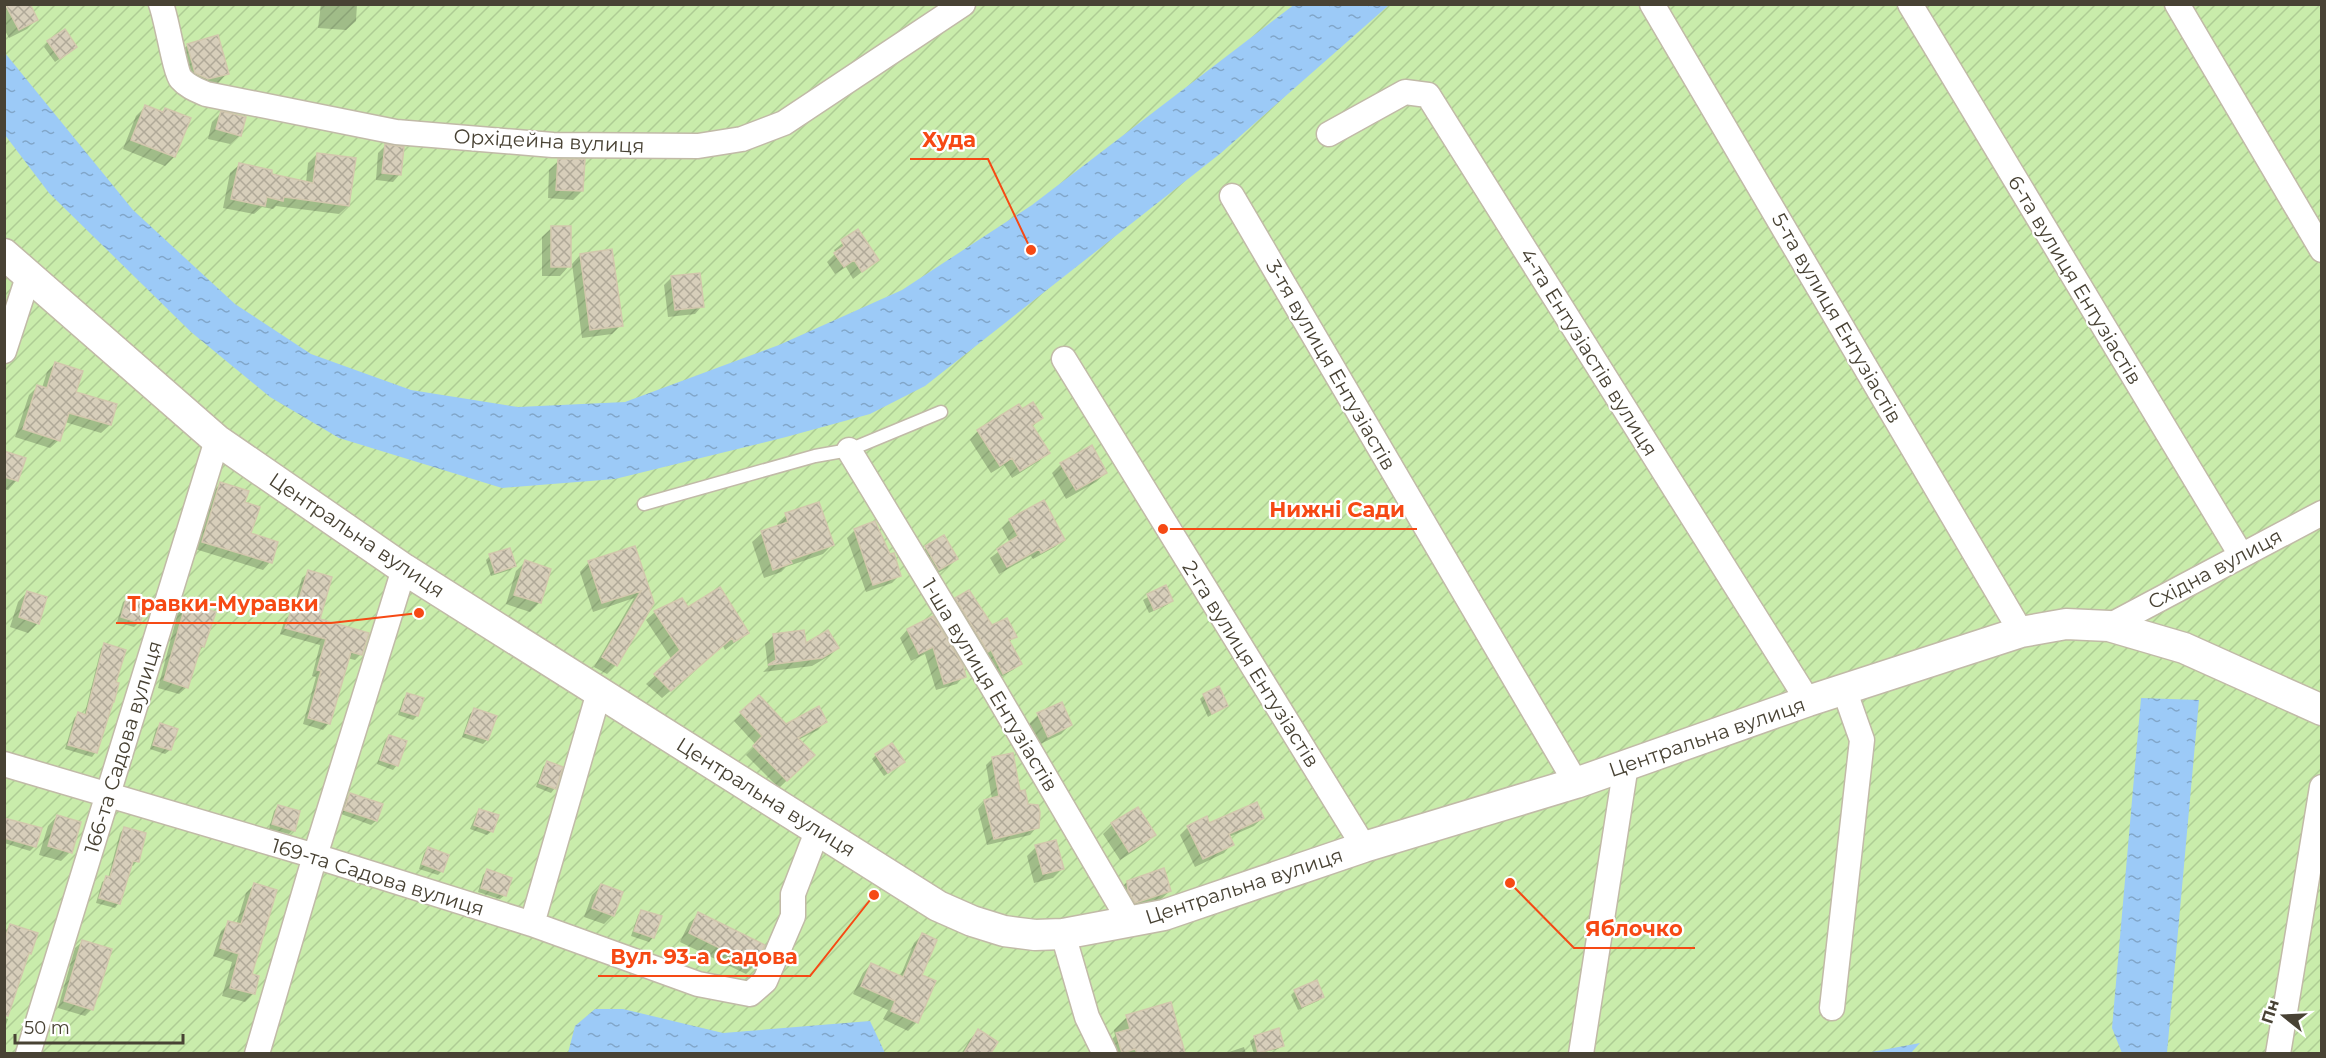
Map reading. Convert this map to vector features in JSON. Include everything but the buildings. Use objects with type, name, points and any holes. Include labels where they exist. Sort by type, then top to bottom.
[{"type":"street","name":"Орхідейна вулиця","points":[[161,4],[179,77],[190,88],[206,94],[396,132],[553,145],[699,146],[742,140],[784,123],[963,4]]},
{"type":"street","name":"5-та вулиця Ентузіастів","points":[[1652,4],[2022,632]]},
{"type":"street","name":"6-та вулиця Ентузіастів","points":[[1910,4],[2241,555]]},
{"type":"street","points":[[2177,4],[2322,250]]},
{"type":"street","name":"4-та Ентузіастів вулиця","points":[[1329,134],[1406,92],[1428,95],[1808,701]]},
{"type":"street","name":"3-тя вулиця Ентузіастів","points":[[1232,196],[1576,783]]},
{"type":"street","name":"Центральна вулиця","points":[[4,254],[217,440],[404,569],[938,906],[1004,932],[1035,935],[1063,934],[1164,915],[1364,847],[1576,783],[1844,689],[2022,632],[2066,624],[2109,626],[2184,648],[2322,710]]},
{"type":"street","points":[[4,351],[29,274]]},
{"type":"street","name":"2-га вулиця Ентузіастів","points":[[1064,358],[1364,847]]},
{"type":"street","name":"166-та Садова вулиця","points":[[28,1053],[217,440]]},
{"type":"street","name":"1-ша вулиця Ентузіастів","points":[[849,450],[992,686],[1130,922]]},
{"type":"street","name":"Східна вулиця","points":[[2109,626],[2241,555],[2316,522]]},
{"type":"street","points":[[257,1053],[404,569]]},
{"type":"street","points":[[1832,1008],[1862,740],[1844,689]]},
{"type":"street","points":[[532,924],[599,692]]},
{"type":"street","name":"169-та Садова вулиця","points":[[4,764],[315,856],[532,924],[698,984],[750,994],[765,981],[793,916],[793,894],[818,829]]},
{"type":"street","points":[[1581,1053],[1626,765]]},
{"type":"street","points":[[2278,1053],[2322,788]]},
{"type":"street","points":[[1063,934],[1088,1017],[1105,1053]]},
{"type":"lane","points":[[644,504],[815,456],[849,450],[941,412]]},
{"type":"green space","points":[[5,5],[2321,5],[2321,1053],[5,1053]]},
{"type":"water","points":[[1295,4],[1389,5],[1221,153],[925,386],[870,414],[615,479],[502,488],[339,438],[270,397],[191,332],[49,193],[5,135],[5,53],[133,210],[235,304],[311,354],[411,390],[518,407],[625,402],[779,345],[902,290],[1032,205]]},
{"type":"water","points":[[2141,698],[2199,700],[2167,1053],[2122,1053],[2112,1028]]},
{"type":"water","points":[[595,1009],[623,1009],[723,1033],[870,1021],[885,1053],[568,1053],[575,1026]]},
{"type":"water","points":[[1920,1043],[1911,1053],[1866,1053]]},
{"type":"place","name":"Худа","points":[[1031,250]]},
{"type":"place","name":"Нижні Сади","points":[[1163,529]]},
{"type":"place","name":"Травки-Муравки","points":[[419,613]]},
{"type":"place","name":"Яблочко","points":[[1510,883]]},
{"type":"place","name":"Вул. 93-а Садова","points":[[874,895]]}]
